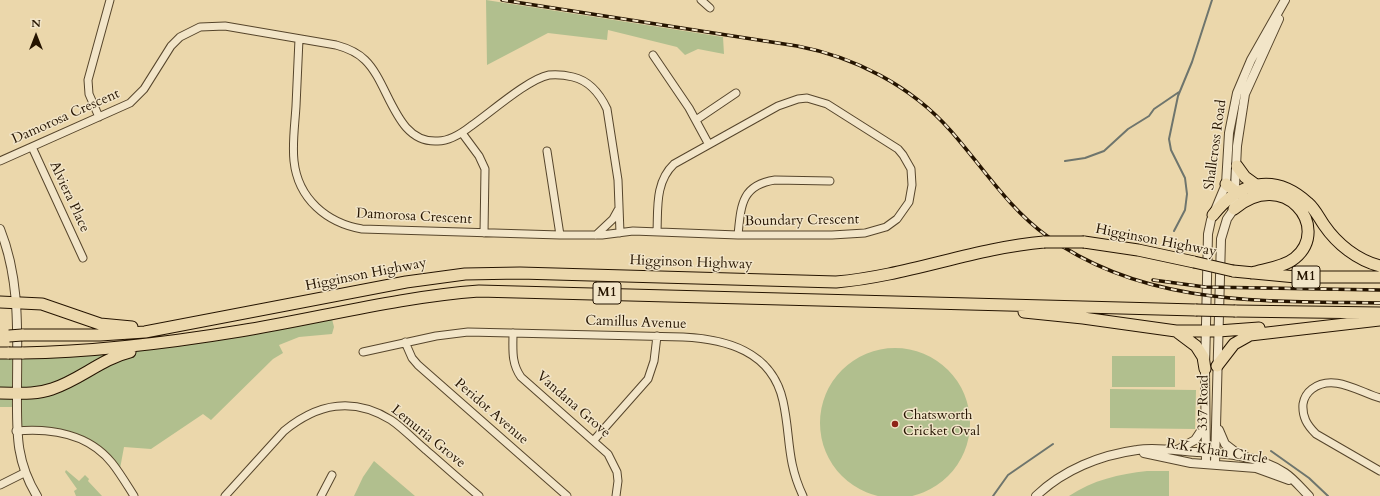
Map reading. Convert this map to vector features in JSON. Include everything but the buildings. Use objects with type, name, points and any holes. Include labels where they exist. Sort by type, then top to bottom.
[{"type":"highway","points":[[1237,166],[1257,190],[1278,195],[1292,201],[1305,216],[1307,234],[1304,246],[1296,257],[1282,265],[1252,273]]},
{"type":"highway","points":[[1226,184],[1236,192]]},
{"type":"highway","points":[[1213,215],[1227,198],[1236,192],[1257,190],[1276,185],[1296,194],[1313,209],[1330,234],[1339,243],[1354,254],[1380,266]]},
{"type":"highway","points":[[1234,209],[1257,190]]},
{"type":"highway","name":"Higginson Highway","points":[[14,348],[145,332],[406,282],[465,274],[520,273],[836,282],[872,278],[999,249],[1044,242],[1084,242],[1138,250],[1233,271],[1252,273],[1296,277],[1380,277]]},
{"type":"highway","name":"Higginson Highway","points":[[4,336],[14,348],[76,352],[114,349],[240,331],[416,297],[479,291],[1235,311],[1380,313]]},
{"type":"highway","points":[[0,302],[42,304],[100,324],[118,326],[166,324],[221,318]]},
{"type":"highway","points":[[930,303],[1083,318],[1176,331],[1206,332],[1299,325],[1324,326]]},
{"type":"highway","points":[[1217,366],[1234,344],[1250,335],[1380,320]]},
{"type":"highway","points":[[0,393],[38,392],[53,389],[102,362],[128,353],[240,331]]},
{"type":"highway","points":[[1176,331],[1196,346],[1203,357],[1205,369]]},
{"type":"street","points":[[99,117],[89,94],[88,80],[110,0]]},
{"type":"street","points":[[701,0],[710,8]]},
{"type":"street","name":"Shallcross Road","points":[[1217,366],[1221,239],[1227,219],[1234,209],[1237,146],[1245,94],[1278,21],[1284,2]]},
{"type":"street","name":"Shallcross Road","points":[[1205,369],[1208,234],[1213,215],[1226,184],[1229,133],[1237,93],[1251,60],[1284,2]]},
{"type":"street","name":"Damorosa Crescent","points":[[0,161],[130,103],[138,97],[171,46],[180,37],[200,27],[225,26],[336,45],[349,49],[359,55],[373,71],[404,126],[420,138],[433,142],[442,141],[462,133],[542,77],[562,74],[587,82],[600,96],[607,109],[618,180],[620,233]]},
{"type":"street","name":"Damorosa Crescent","points":[[299,39],[293,150],[294,163],[301,186],[315,207],[335,221],[362,229],[560,236],[657,232]]},
{"type":"street","points":[[653,55],[696,120],[708,144]]},
{"type":"street","points":[[696,120],[736,93]]},
{"type":"street","name":"Boundary Crescent","points":[[811,98],[827,104],[890,143],[903,155],[910,169],[912,181],[911,195],[904,210],[892,224],[878,230],[832,235],[738,235],[657,232],[658,195],[664,176],[678,161],[785,102],[811,98]]},
{"type":"street","points":[[462,133],[479,156],[485,169],[484,233]]},
{"type":"street","name":"Alviera Place","points":[[32,147],[83,258]]},
{"type":"street","points":[[547,151],[560,236]]},
{"type":"street","points":[[738,235],[743,201],[755,187],[766,181],[775,180],[830,180]]},
{"type":"street","points":[[596,235],[613,219],[618,210]]},
{"type":"street","points":[[0,229],[11,263],[16,302],[14,348],[17,393],[16,431],[19,455],[24,473],[37,496]]},
{"type":"street","name":"Camillus Avenue","points":[[363,352],[405,342],[454,333],[656,336],[704,338],[729,343],[748,352],[766,368],[779,389],[783,400],[789,456],[795,479],[803,496]]},
{"type":"street","name":"Vandana Grove","points":[[513,333],[513,363],[521,377],[594,440],[608,454],[614,462],[618,481],[616,496]]},
{"type":"street","points":[[594,440],[648,379],[654,361],[656,336]]},
{"type":"street","name":"Peridot Avenue","points":[[405,342],[412,358],[418,365],[567,496]]},
{"type":"street","name":"337 Road","points":[[1215,464],[1217,366]]},
{"type":"street","name":"337 Road","points":[[1205,369],[1206,464]]},
{"type":"street","points":[[1380,398],[1336,383],[1322,384],[1310,390],[1304,400],[1303,412],[1308,426],[1316,434],[1380,471]]},
{"type":"street","name":"Lemuria Grove","points":[[225,496],[284,431],[299,419],[314,411],[326,407],[348,406],[372,411],[392,421],[479,496]]},
{"type":"street","points":[[1216,421],[1220,435],[1225,444],[1242,456]]},
{"type":"street","points":[[1172,451],[1190,444],[1200,434],[1205,425]]},
{"type":"street","points":[[16,431],[55,432],[85,441],[102,452],[111,462],[134,496]]},
{"type":"street","name":"R.K. Khan Circle","points":[[1036,496],[1057,479],[1082,466],[1115,454],[1144,449],[1206,452],[1242,456],[1284,472],[1309,496]]},
{"type":"street","name":"R.K. Khan Circle","points":[[1128,452],[1206,464],[1262,470],[1300,487]]},
{"type":"street","points":[[0,485],[24,473]]},
{"type":"street","points":[[321,496],[332,475]]},
{"type":"green space","points":[[486,0],[723,37],[724,54],[698,49],[685,55],[677,47],[608,30],[607,40],[548,33],[487,65]]},
{"type":"green space","points":[[331,315],[334,327],[332,334],[299,337],[279,345],[283,353],[273,359],[211,420],[203,414],[151,449],[124,447],[119,474],[111,462],[74,437],[17,431],[17,407],[0,407],[0,354],[77,353]]},
{"type":"green space","name":"Chatsworth Cricket Oval","points":[[888,348],[902,348],[917,351],[930,357],[943,365],[953,375],[967,401],[970,423],[969,438],[964,452],[953,471],[943,481],[917,495],[902,498],[888,498],[873,495],[860,489],[847,481],[837,471],[823,445],[820,430],[820,416],[823,401],[829,388],[837,375],[847,365],[873,351]]},
{"type":"green space","points":[[1112,356],[1175,356],[1175,387],[1112,387]]},
{"type":"green space","points":[[1110,389],[1196,390],[1195,429],[1110,428]]},
{"type":"green space","points":[[374,461],[415,496],[354,496],[363,477]]},
{"type":"green space","points":[[66,470],[79,481],[85,475],[89,479],[88,481],[102,496],[76,496],[74,491],[77,489],[65,472]]},
{"type":"green space","points":[[1147,471],[1169,471],[1169,496],[1069,496],[1078,490],[1106,479]]},
{"type":"waterway","points":[[1174,231],[1185,210],[1187,194],[1185,178],[1171,150],[1169,139],[1178,96],[1192,62],[1212,0]]},
{"type":"waterway","points":[[1065,161],[1085,158],[1104,151],[1128,129],[1149,116],[1154,109],[1179,92]]},
{"type":"waterway","points":[[993,496],[1008,475],[1053,444]]},
{"type":"waterway","points":[[1271,451],[1309,478],[1328,496]]},
{"type":"railway","points":[[502,0],[797,46],[819,51],[861,66],[900,87],[935,114],[1008,200],[1033,225],[1047,236],[1085,259],[1124,276],[1165,288],[1250,300],[1380,303]]},
{"type":"railway","points":[[1153,280],[1205,287],[1380,290]]},
{"type":"place","name":"Chatsworth Cricket Oval","points":[[895,424]]}]
